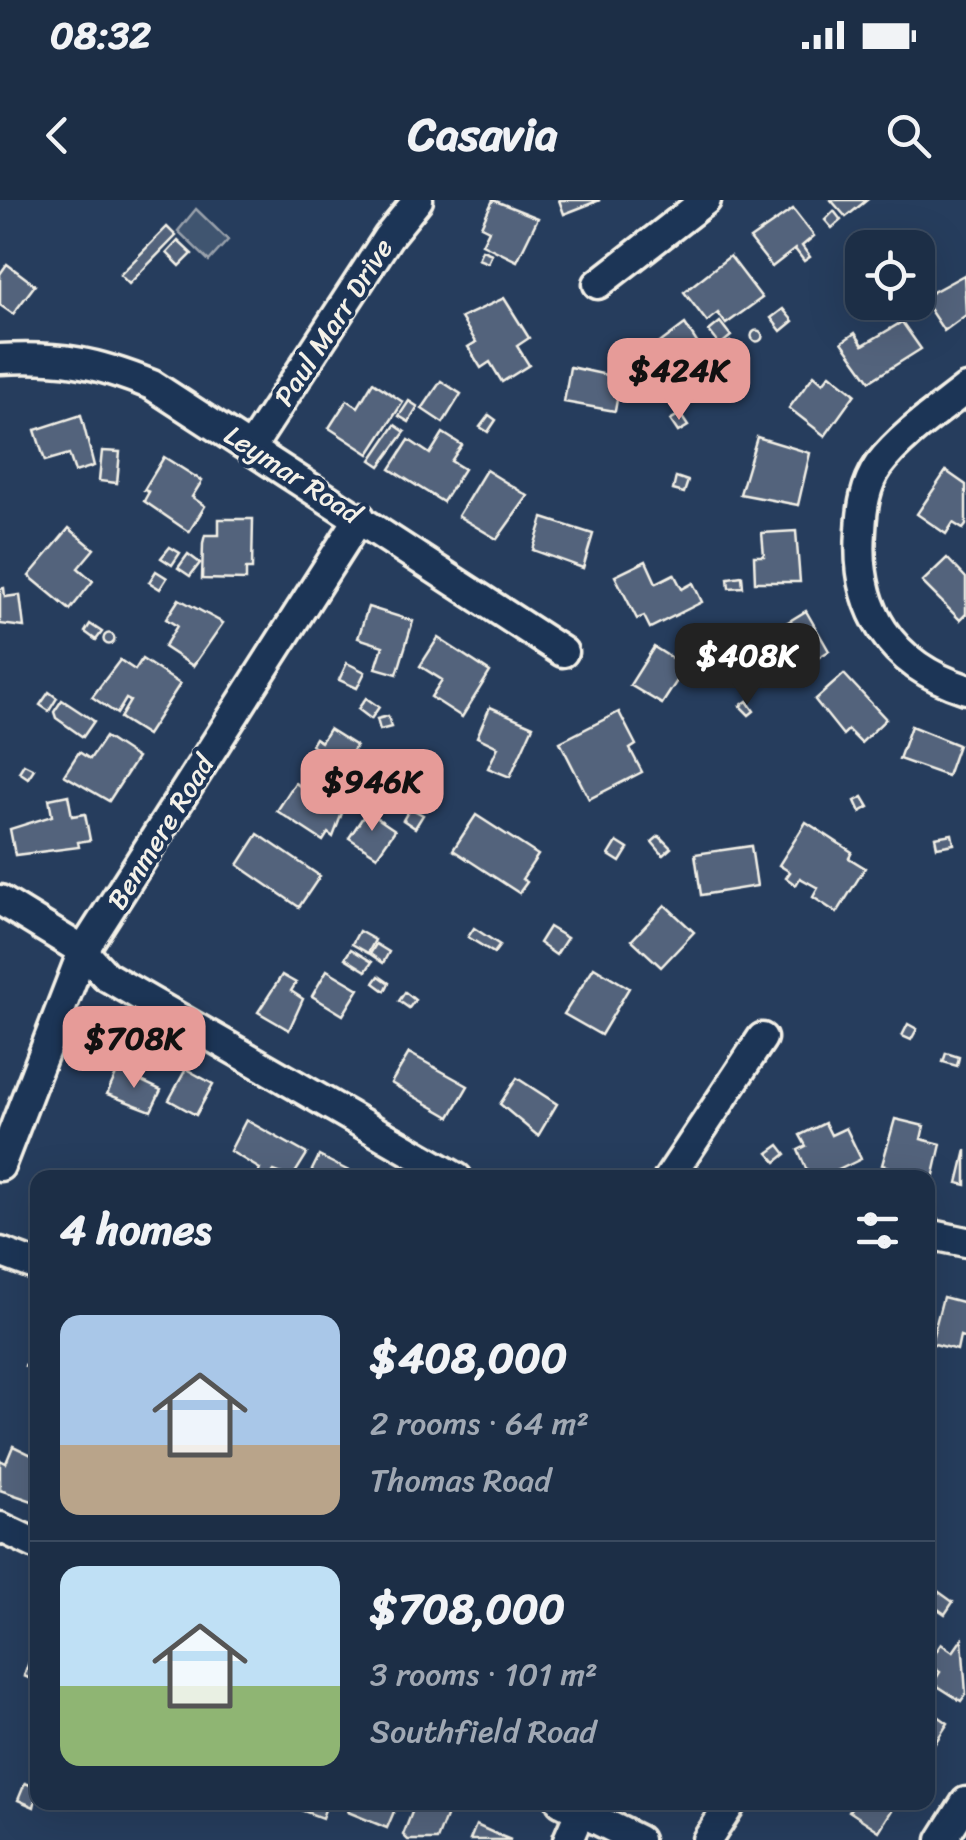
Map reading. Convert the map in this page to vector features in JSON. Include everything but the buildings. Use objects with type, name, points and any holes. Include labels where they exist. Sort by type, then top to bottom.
[{"type":"street","name":"Paul Marr Drive","points":[[252,446],[285,382],[418,200]]},
{"type":"street","points":[[598,284],[706,200]]},
{"type":"street","name":"Leymar Road","points":[[0,359],[52,356],[98,363],[152,384],[563,652]]},
{"type":"street","points":[[966,389],[903,440],[877,468],[863,500],[859,554],[861,588],[884,637],[919,666],[966,689]]},
{"type":"street","name":"Benmere Road","points":[[0,1166],[84,952],[360,518]]},
{"type":"street","points":[[0,900],[84,952],[106,976],[443,1170]]},
{"type":"street","points":[[674,1170],[762,1038]]},
{"type":"street","points":[[935,1235],[966,1242]]},
{"type":"street","points":[[0,1252],[30,1263]]},
{"type":"street","points":[[0,1527],[30,1542]]},
{"type":"street","points":[[942,1840],[966,1802]]},
{"type":"street","points":[[568,1840],[570,1810]]},
{"type":"street","points":[[576,1810],[638,1840]]},
{"type":"street","points":[[707,1840],[727,1810]]},
{"type":"shaded area","points":[[196,209],[228,240],[209,261],[178,231]]}]
